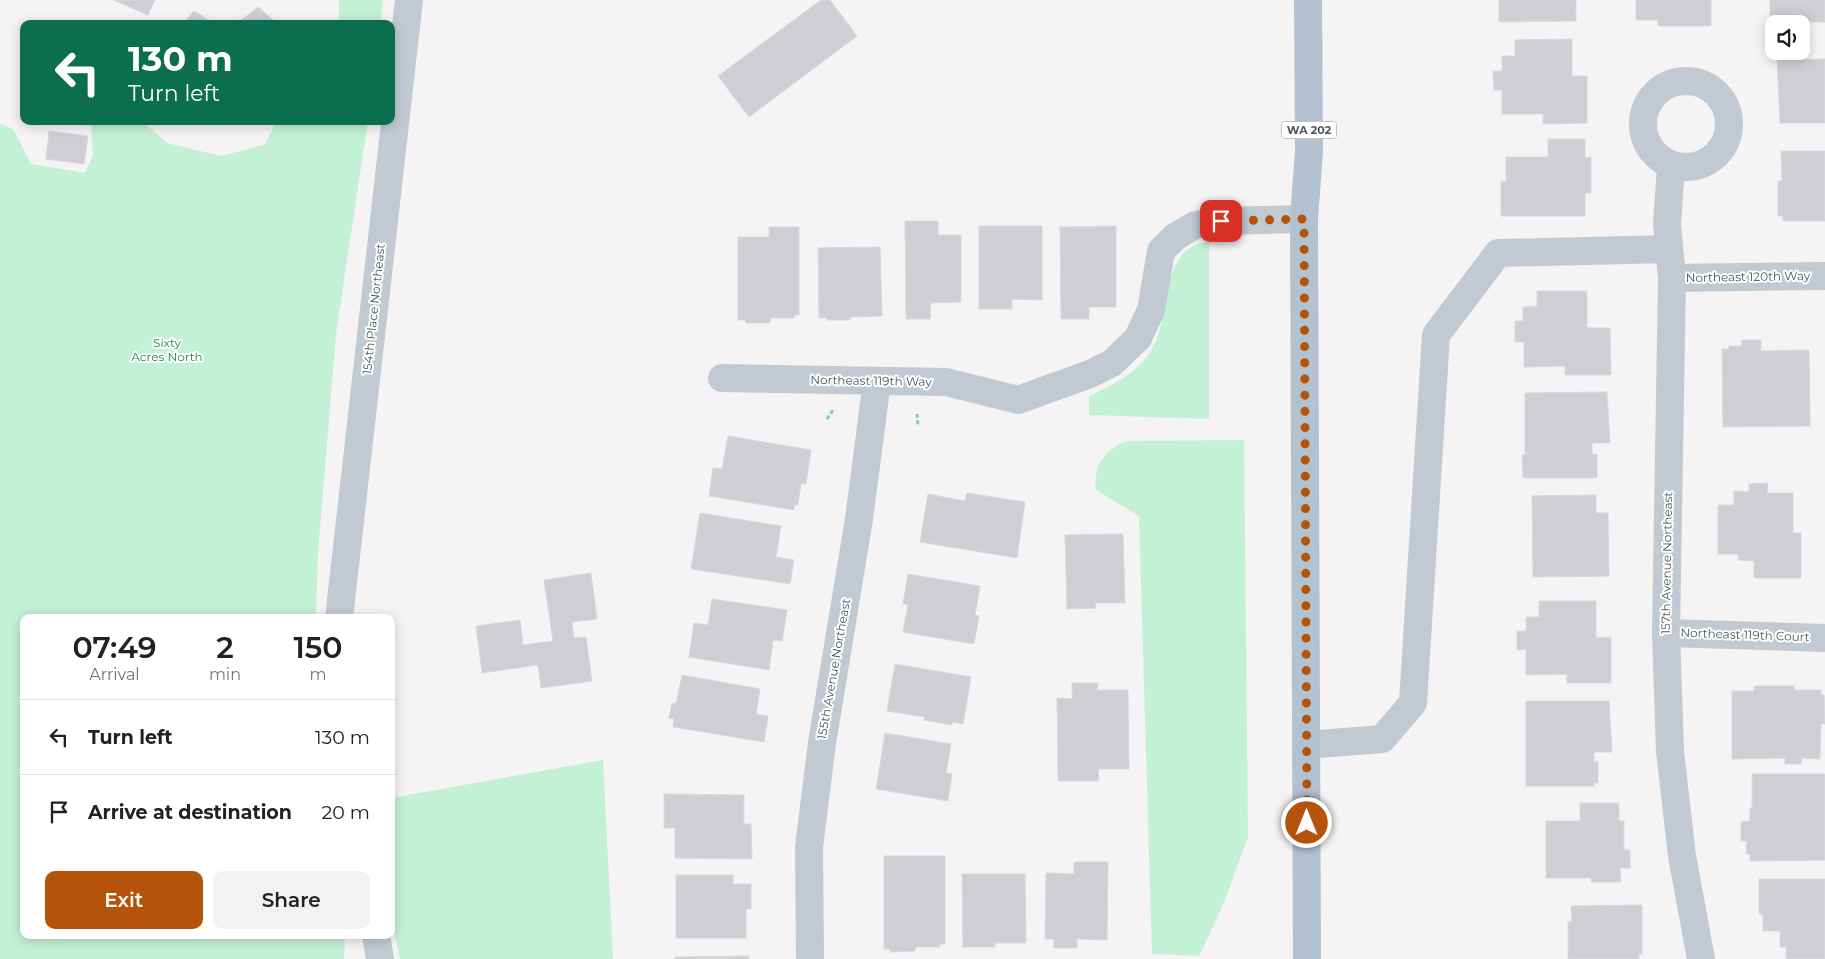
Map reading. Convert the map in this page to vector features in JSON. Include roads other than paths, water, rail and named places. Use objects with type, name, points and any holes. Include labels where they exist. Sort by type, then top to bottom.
[{"type":"main road","name":"WA 202","points":[[1307,959],[1304,219],[1309,151],[1308,0]]},
{"type":"street","name":"154th Place Northeast","points":[[339,614],[410,0]]},
{"type":"street","name":"157th Avenue Northeast","points":[[1671,166],[1667,224],[1672,278],[1666,633],[1671,760],[1682,856],[1701,959]]},
{"type":"street","name":"Northeast 119th Way","points":[[722,378],[946,382],[1018,400],[1112,364],[1138,338],[1151,310],[1161,252],[1175,237],[1195,225],[1221,221],[1304,219]]},
{"type":"street","points":[[1306,745],[1382,739],[1413,703],[1436,335],[1498,253],[1669,249]]},
{"type":"street","name":"Northeast 120th Way","points":[[1672,278],[1825,276]]},
{"type":"street","name":"155th Avenue Northeast","points":[[810,959],[809,847],[822,743],[859,519],[877,381]]},
{"type":"street","name":"Northeast 119th Court","points":[[1666,633],[1825,638]]},
{"type":"street","points":[[377,939],[380,959]]},
{"type":"park label","name":"Sixty Acres North","points":[[167,350]]}]
